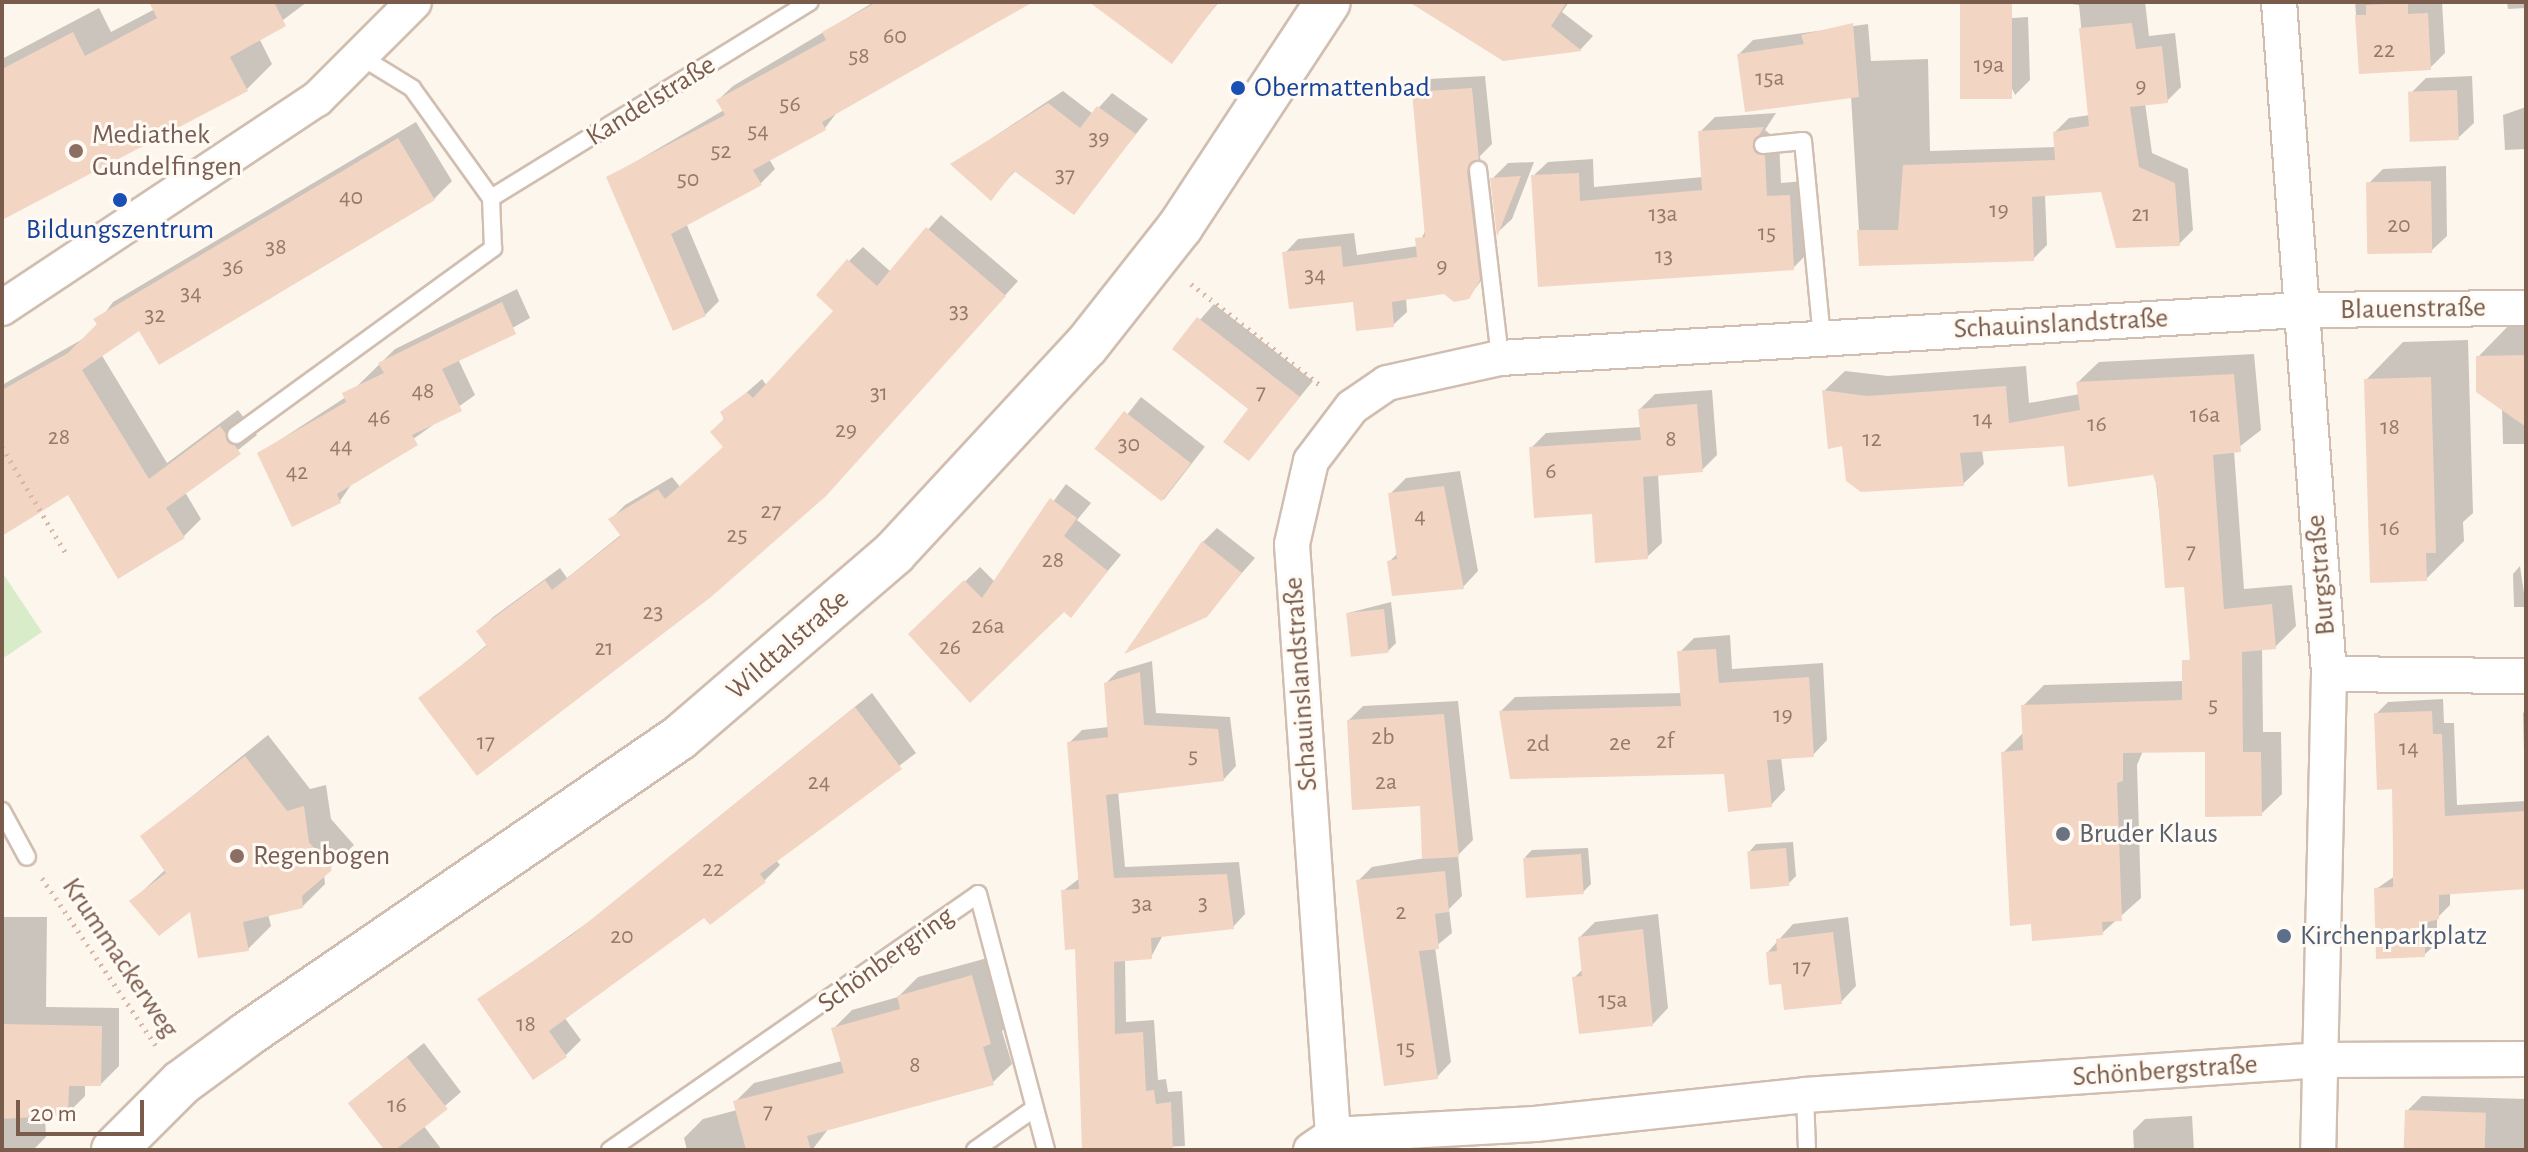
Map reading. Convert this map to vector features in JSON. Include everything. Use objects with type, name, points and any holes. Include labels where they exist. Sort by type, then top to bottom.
[{"type":"street","points":[[2,308],[317,99],[414,2]]},
{"type":"street","name":"Wildtalstraße","points":[[114,1150],[181,1083],[679,738],[894,553],[1021,420],[1173,236],[1328,2]]},
{"type":"street","name":"Burgstraße","points":[[2279,2],[2329,674],[2318,1150]]},
{"type":"street","name":"Blauenstraße","points":[[2300,310],[2526,308]]},
{"type":"street","name":"Schauinslandstraße","points":[[1322,1142],[1292,544],[1311,461],[1352,407],[1387,383],[1500,358],[2300,310]]},
{"type":"street","points":[[2329,674],[2526,676]]},
{"type":"street","name":"Schönbergstraße","points":[[1322,1142],[1535,1124],[1805,1095],[2322,1060],[2526,1059]]},
{"type":"lane","name":"Kandelstraße","points":[[491,198],[809,2]]},
{"type":"lane","points":[[236,435],[493,248],[491,198],[412,88],[360,56]]},
{"type":"lane","points":[[1763,145],[1803,141],[1822,337]]},
{"type":"lane","points":[[1478,170],[1500,358]]},
{"type":"lane","points":[[2,811],[27,857]]},
{"type":"lane","name":"Schönbergring","points":[[610,1150],[978,894],[1046,1150]]},
{"type":"lane","points":[[1805,1095],[1807,1150]]},
{"type":"lane","points":[[975,1150],[1035,1108]]},
{"type":"path","points":[[1179,273],[1352,407]]},
{"type":"path","points":[[2,447],[67,555]]},
{"type":"path","name":"Krummackerweg","points":[[27,857],[181,1083]]},
{"type":"green space","points":[[2,572],[42,632],[2,659]]},
{"type":"building","points":[[149,2],[274,2],[286,26],[230,57],[248,91],[2,220],[2,69],[73,32],[85,56],[157,18]]},
{"type":"building","points":[[877,2],[1033,2],[822,122],[826,130],[753,170],[762,185],[671,234],[706,316],[673,331],[606,177],[725,115],[716,100],[826,40],[822,32]]},
{"type":"building","points":[[1089,2],[1218,2],[1172,64]]},
{"type":"building","points":[[1409,2],[1567,2],[1551,26],[1582,51],[1503,61]]},
{"type":"building","points":[[1960,2],[2012,2],[2012,99],[1960,99]]},
{"type":"building","points":[[2408,3],[2408,14],[2428,13],[2431,70],[2359,74],[2355,15],[2366,15],[2366,5]]},
{"type":"building","points":[[1853,23],[1859,97],[1745,112],[1737,54],[1804,44],[1801,35]]},
{"type":"building","points":[[2132,23],[2136,49],[2162,46],[2168,103],[2130,107],[2139,167],[2175,183],[2180,246],[2116,248],[2101,192],[2032,197],[2034,261],[1859,266],[1857,230],[1898,230],[1903,165],[2055,160],[2053,132],[2089,126],[2079,28]]},
{"type":"building","points":[[1472,88],[1479,159],[1467,171],[1480,280],[1469,299],[1454,302],[1444,294],[1392,302],[1394,327],[1356,331],[1353,302],[1289,309],[1282,252],[1341,246],[1343,267],[1417,257],[1415,238],[1425,237],[1412,92]]},
{"type":"building","points":[[2457,90],[2459,140],[2410,142],[2408,92]]},
{"type":"building","points":[[1048,103],[1080,128],[1097,106],[1136,134],[1074,215],[1014,171],[991,201],[950,164]]},
{"type":"building","points":[[1764,127],[1752,147],[1765,156],[1767,196],[1790,195],[1794,270],[1538,287],[1531,175],[1579,173],[1580,201],[1702,190],[1698,131]]},
{"type":"building","points":[[398,138],[435,200],[159,365],[139,331],[82,370],[149,479],[220,426],[241,454],[166,508],[185,538],[118,579],[68,495],[2,536],[2,390],[68,353],[97,324],[93,319]]},
{"type":"building","points":[[1521,176],[1497,237],[1490,178]]},
{"type":"building","points":[[2431,181],[2432,253],[2367,254],[2366,182]]},
{"type":"building","points":[[926,227],[1006,296],[826,496],[711,597],[477,776],[418,698],[487,646],[476,631],[545,580],[552,590],[621,536],[608,519],[658,489],[665,499],[723,447],[710,432],[724,419],[720,412],[747,392],[753,398],[833,311],[816,295],[847,259],[877,286]]},
{"type":"building","points":[[502,302],[516,334],[442,369],[462,411],[412,435],[418,445],[337,494],[341,503],[292,527],[257,453],[346,402],[342,393],[384,373],[378,363]]},
{"type":"building","points":[[1197,317],[1300,397],[1249,461],[1223,442],[1248,409],[1172,349]]},
{"type":"building","points":[[2526,355],[2526,427],[2476,392],[2476,356]]},
{"type":"building","points":[[2234,374],[2241,452],[2213,455],[2224,609],[2272,604],[2276,649],[2242,652],[2243,752],[2261,752],[2262,816],[2205,817],[2205,752],[2123,753],[2123,781],[2117,783],[2122,921],[2102,922],[2103,935],[2032,941],[2031,924],[2010,926],[2001,752],[2023,750],[2021,705],[2182,700],[2182,660],[2190,660],[2184,587],[2165,588],[2157,486],[2153,475],[2068,487],[2064,446],[1960,453],[1964,486],[1861,492],[1846,481],[1842,446],[1828,449],[1822,390],[1867,396],[2006,386],[2009,423],[2080,410],[2076,382]]},
{"type":"building","points":[[2431,377],[2436,553],[2426,553],[2427,581],[2370,583],[2364,379]]},
{"type":"building","points":[[1697,404],[1703,472],[1643,477],[1648,559],[1595,563],[1592,514],[1534,518],[1529,447],[1641,440],[1638,409]]},
{"type":"building","points":[[1124,411],[1191,463],[1161,501],[1094,449]]},
{"type":"building","points":[[1444,486],[1464,589],[1392,596],[1387,561],[1397,559],[1388,493]]},
{"type":"building","points":[[1050,498],[1077,518],[1064,536],[1108,571],[1071,618],[1064,612],[970,703],[908,634],[964,580],[982,598]]},
{"type":"building","points":[[1202,541],[1242,573],[1207,617],[1124,654]]},
{"type":"building","points":[[1384,609],[1389,653],[1351,657],[1346,613]]},
{"type":"building","points":[[1716,649],[1719,683],[1809,677],[1814,757],[1767,760],[1772,807],[1728,812],[1724,774],[1510,779],[1499,711],[1681,706],[1677,651]]},
{"type":"building","points":[[1140,672],[1144,725],[1218,729],[1224,781],[1106,795],[1114,878],[1227,874],[1234,929],[1151,938],[1152,959],[1114,962],[1115,1034],[1143,1032],[1146,1091],[1154,1090],[1156,1104],[1171,1102],[1173,1150],[1082,1150],[1075,949],[1065,950],[1061,890],[1079,889],[1067,742],[1108,737],[1104,683]]},
{"type":"building","points":[[855,707],[902,769],[760,874],[766,882],[710,925],[704,918],[549,1031],[567,1057],[533,1080],[477,999],[572,935]]},
{"type":"building","points":[[2432,711],[2433,734],[2442,734],[2445,816],[2526,811],[2526,889],[2439,895],[2439,919],[2425,923],[2425,957],[2376,959],[2374,888],[2393,887],[2393,849],[2392,789],[2377,790],[2374,713]]},
{"type":"building","points":[[1444,714],[1459,857],[1422,859],[1420,806],[1352,810],[1347,720]]},
{"type":"building","name":"Regenbogen","points":[[245,756],[287,811],[304,806],[309,842],[332,870],[302,896],[303,908],[243,922],[249,951],[198,958],[190,912],[159,936],[129,901],[166,873],[140,836]]},
{"type":"building","points":[[1786,848],[1789,886],[1750,889],[1747,851]]},
{"type":"building","points":[[1581,854],[1584,894],[1526,898],[1523,858]]},
{"type":"building","points":[[1445,871],[1449,912],[1435,914],[1439,949],[1419,951],[1438,1079],[1384,1086],[1356,880]]},
{"type":"building","points":[[1643,929],[1653,1026],[1579,1034],[1572,977],[1582,976],[1578,937]]},
{"type":"building","points":[[1833,932],[1842,1004],[1784,1010],[1781,984],[1769,985],[1766,952],[1777,951],[1776,939]]},
{"type":"building","points":[[972,975],[991,1044],[983,1047],[994,1085],[807,1136],[811,1150],[746,1150],[733,1101],[844,1073],[831,1028],[900,1009],[897,996]]},
{"type":"building","points":[[2,1024],[102,1026],[101,1086],[69,1086],[68,1115],[2,1119]]},
{"type":"building","points":[[407,1057],[448,1109],[395,1150],[384,1150],[348,1103]]},
{"type":"building","points":[[2405,1110],[2486,1113],[2485,1150],[2404,1150]]},
{"type":"place","name":"Obermattenbad","points":[[1238,88]]},
{"type":"place","name":"Mediathek Gundelfingen","points":[[76,151]]},
{"type":"place","name":"Bildungszentrum","points":[[120,200]]},
{"type":"place","name":"Bruder Klaus","points":[[2063,834]]},
{"type":"place","name":"Regenbogen","points":[[237,856]]},
{"type":"place","name":"Kirchenparkplatz","points":[[2284,936]]}]
